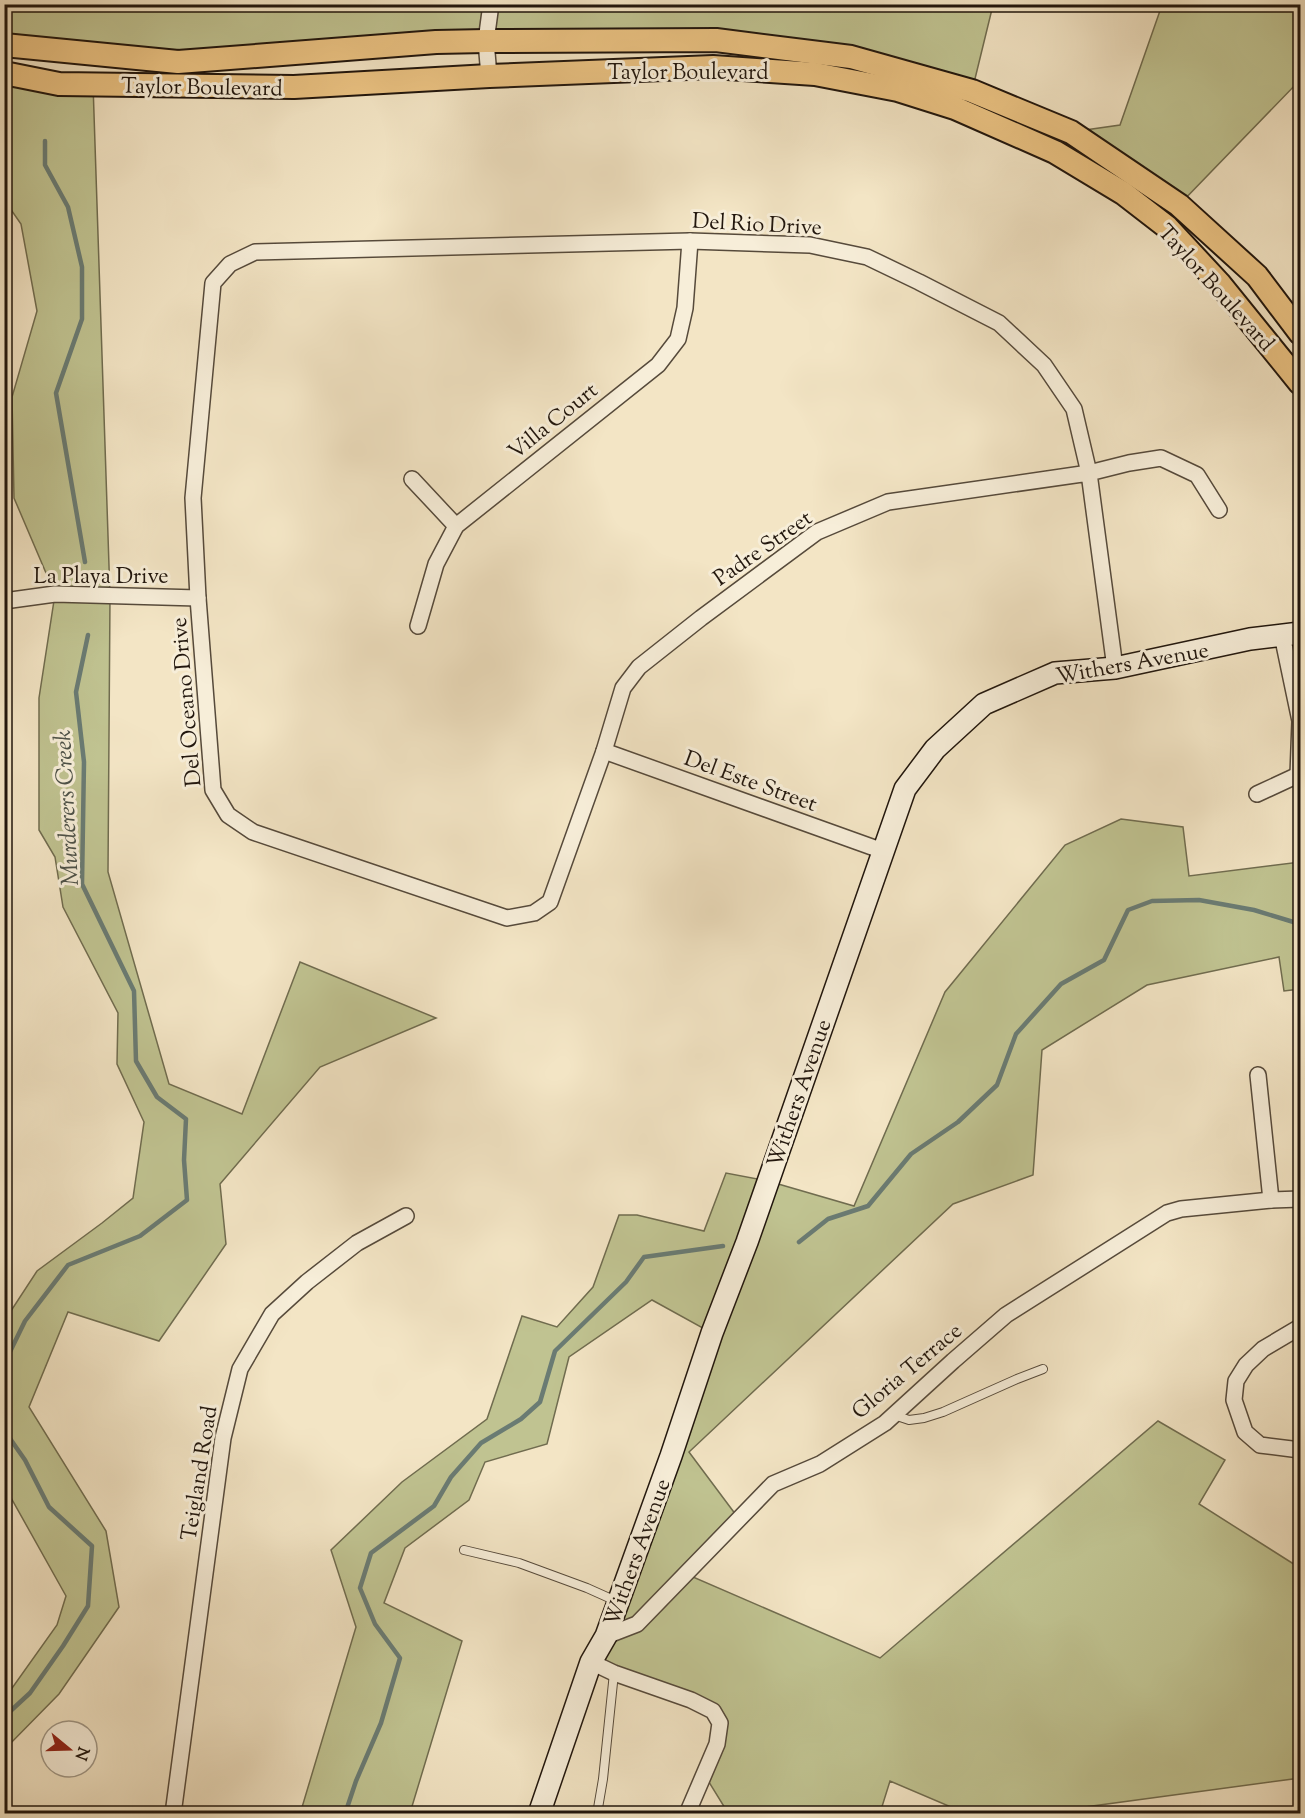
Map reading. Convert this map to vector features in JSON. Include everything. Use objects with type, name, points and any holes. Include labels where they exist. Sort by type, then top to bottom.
[{"type":"main road","name":"Taylor Boulevard","points":[[4,45],[178,62],[436,42],[716,40],[851,57],[972,91],[1071,132],[1179,205],[1257,276],[1300,333]]},
{"type":"main road","name":"Taylor Boulevard","points":[[4,73],[59,84],[294,87],[713,67],[815,74],[898,90],[955,108],[1055,152],[1123,193],[1167,227],[1219,283],[1300,383]]},
{"type":"street","points":[[489,76],[486,41],[491,4]]},
{"type":"street","name":"Del Rio Drive","points":[[230,264],[255,252],[690,241],[810,245],[867,257],[999,323],[1044,365],[1074,409],[1089,473],[1115,668]]},
{"type":"street","name":"Villa Court","points":[[418,626],[436,564],[456,526],[658,365],[678,339],[685,308],[690,241]]},
{"type":"street","name":"Del Oceano Drive","points":[[230,264],[213,283],[193,498],[198,598],[213,790],[228,815],[253,832],[507,918],[520,917],[534,914],[550,902],[604,751]]},
{"type":"street","name":"Padre Street","points":[[604,751],[623,688],[639,667],[817,532],[888,502],[1089,473],[1161,458],[1197,475],[1219,510]]},
{"type":"street","points":[[412,479],[456,526]]},
{"type":"street","name":"La Playa Drive","points":[[4,601],[55,594],[198,598]]},
{"type":"street","points":[[1257,794],[1299,775],[1300,721],[1291,634]]},
{"type":"street","name":"Withers Avenue","points":[[539,1814],[591,1662],[606,1636],[671,1456],[712,1333],[747,1242],[905,789],[935,749],[984,704],[1055,673],[1115,668],[1250,639],[1291,634]]},
{"type":"street","name":"Del Este Street","points":[[604,751],[883,851]]},
{"type":"street","points":[[1258,1075],[1271,1200]]},
{"type":"street","name":"Gloria Terrace","points":[[606,1636],[637,1624],[773,1484],[820,1464],[885,1423],[1006,1315],[1167,1214],[1181,1209],[1300,1199]]},
{"type":"street","name":"Teigland Road","points":[[173,1814],[223,1438],[240,1369],[272,1314],[307,1282],[357,1243],[405,1216]]},
{"type":"street","points":[[1300,1327],[1263,1349],[1246,1365],[1236,1381],[1234,1400],[1245,1432],[1260,1445],[1300,1450]]},
{"type":"street","points":[[591,1662],[614,1673],[691,1700],[713,1711],[720,1723],[717,1744],[687,1814]]},
{"type":"lane","points":[[894,1415],[909,1420],[943,1413],[1043,1369]]},
{"type":"lane","points":[[465,1550],[519,1563],[587,1588],[617,1602]]},
{"type":"lane","points":[[597,1814],[614,1673]]},
{"type":"green space","points":[[461,4],[490,11],[491,4],[993,5],[972,91],[716,40],[178,62],[5,45],[4,5]]},
{"type":"green space","points":[[1162,5],[1300,5],[1300,80],[1179,205],[1071,132],[1120,125]]},
{"type":"green space","points":[[5,73],[93,84],[110,596],[108,872],[169,1084],[242,1114],[300,962],[436,1018],[320,1067],[220,1184],[226,1244],[159,1341],[68,1312],[29,1407],[106,1531],[119,1607],[59,1694],[5,1749],[5,1698],[57,1625],[66,1596],[5,1487],[5,1320],[37,1271],[133,1198],[144,1122],[117,1064],[118,1013],[63,907],[55,857],[39,830],[39,698],[55,594],[14,498],[12,397],[37,311],[21,224],[5,201]]},
{"type":"green space","points":[[1121,819],[1183,827],[1189,876],[1300,862],[1300,989],[1284,991],[1279,957],[1147,985],[1042,1050],[1033,1175],[953,1204],[689,1452],[739,1519],[686,1574],[880,1658],[1158,1421],[1225,1460],[1199,1504],[1300,1568],[1300,1778],[1048,1812],[1047,1814],[965,1813],[890,1781],[880,1813],[728,1813],[704,1774],[717,1744],[713,1711],[591,1662],[712,1333],[652,1300],[569,1357],[547,1444],[485,1462],[469,1500],[405,1548],[384,1603],[462,1641],[410,1813],[300,1814],[356,1627],[331,1550],[402,1482],[487,1419],[522,1316],[557,1327],[593,1287],[619,1215],[637,1215],[704,1231],[726,1173],[768,1181],[854,1206],[945,992],[1065,845]]},
{"type":"waterway","name":"Murderers Creek","points":[[45,141],[45,165],[68,207],[82,267],[82,319],[56,393],[85,562]]},
{"type":"waterway","name":"Murderers Creek","points":[[4,1364],[25,1321],[68,1265],[140,1236],[187,1200],[184,1160],[186,1119],[157,1097],[136,1061],[134,991],[82,884],[84,762],[76,692],[88,635]]},
{"type":"waterway","points":[[799,1242],[828,1219],[868,1206],[911,1154],[958,1122],[997,1085],[1016,1034],[1061,984],[1104,960],[1128,910],[1152,901],[1199,900],[1254,910],[1300,924]]},
{"type":"waterway","points":[[345,1814],[356,1781],[381,1723],[400,1658],[375,1624],[360,1588],[371,1553],[434,1506],[451,1477],[481,1443],[521,1419],[540,1402],[555,1351],[626,1282],[644,1257],[723,1246]]},
{"type":"waterway","name":"Murderers Creek","points":[[4,1430],[25,1460],[49,1507],[92,1546],[88,1606],[30,1693],[4,1717]]}]
